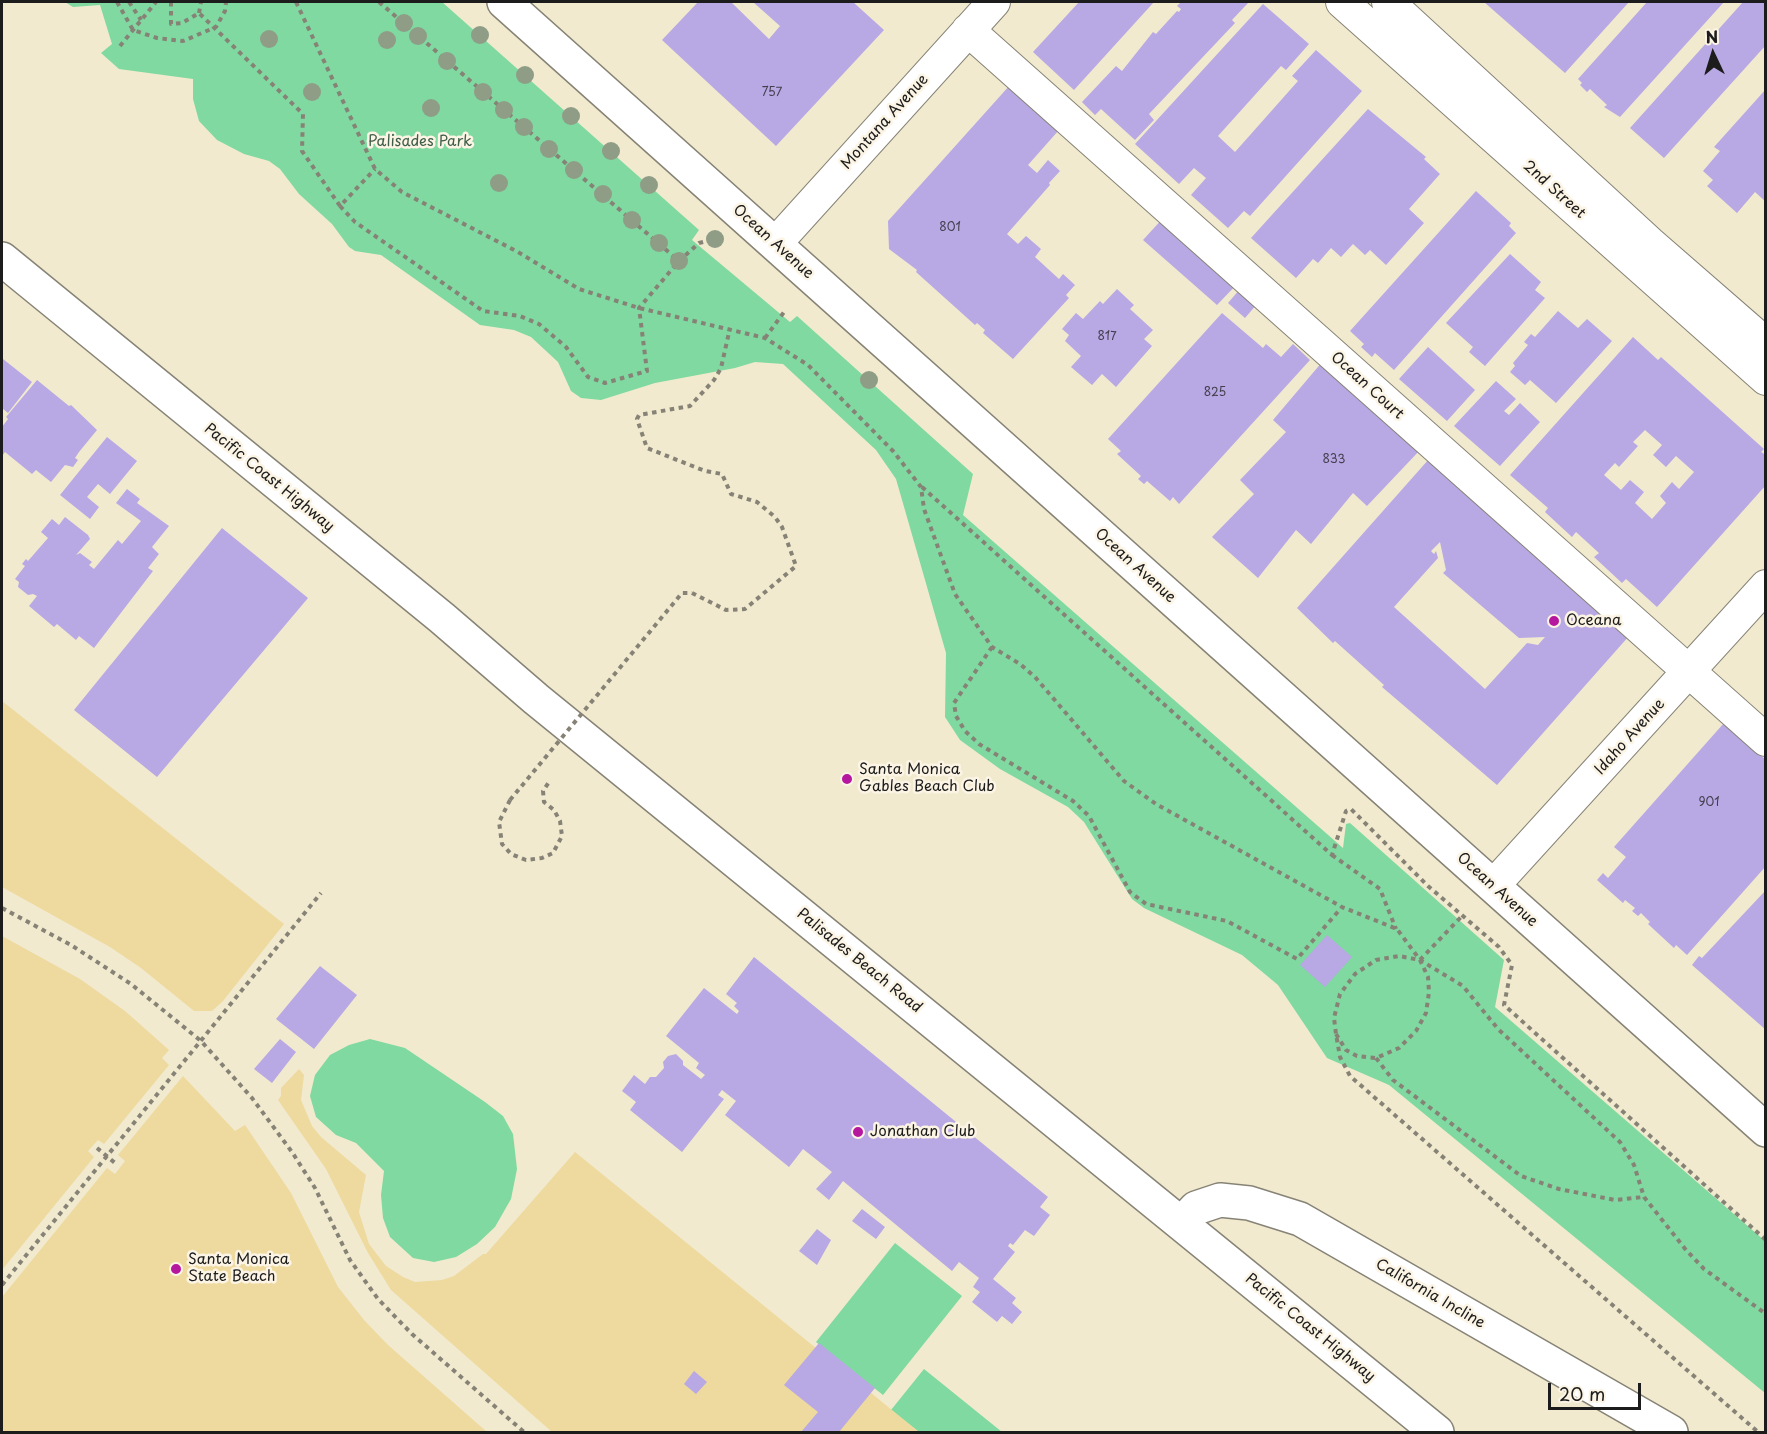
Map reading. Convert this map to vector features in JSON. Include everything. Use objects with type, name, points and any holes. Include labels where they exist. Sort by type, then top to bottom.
[{"type":"main road","name":"Ocean Avenue","points":[[504,2],[1766,1130]]},
{"type":"main road","name":"Pacific Coast Highway","points":[[2,259],[442,618],[536,699]]},
{"type":"main road","name":"Palisades Beach Road","points":[[536,699],[1182,1223]]},
{"type":"main road","name":"California Incline","points":[[1182,1223],[1196,1208],[1211,1201],[1249,1203],[1300,1219],[1671,1432]]},
{"type":"main road","name":"Pacific Coast Highway","points":[[1182,1223],[1437,1432]]},
{"type":"street","name":"Montana Avenue","points":[[776,243],[994,2]]},
{"type":"street","name":"2nd Street","points":[[1342,2],[1388,16],[1642,252],[1766,379]]},
{"type":"street","name":"Ocean Court","points":[[968,30],[1766,740]]},
{"type":"street","name":"2nd Street","points":[[1642,252],[1766,344]]},
{"type":"street","name":"Idaho Avenue","points":[[1493,886],[1766,586]]},
{"type":"path","points":[[117,2],[133,30],[157,38],[183,41],[216,27],[225,11],[226,2]]},
{"type":"path","points":[[129,2],[141,20]]},
{"type":"path","points":[[120,46],[156,2]]},
{"type":"path","points":[[171,2],[171,24],[182,23],[199,14]]},
{"type":"path","points":[[199,14],[201,2]]},
{"type":"path","points":[[296,2],[375,169],[402,192],[518,252],[579,289],[639,308],[730,328],[765,339],[808,365],[893,451],[921,487],[1332,855],[1380,889],[1397,930],[1420,960],[1428,977],[1429,992],[1426,1013],[1416,1031],[1399,1048],[1376,1058],[1352,1053],[1336,1034]]},
{"type":"path","points":[[379,2],[680,261]]},
{"type":"path","points":[[199,14],[216,27],[303,114],[302,151],[340,206],[355,222],[483,311],[519,316],[539,324],[566,347],[588,377],[605,383],[647,371],[639,308],[699,243],[715,239]]},
{"type":"path","points":[[340,206],[375,169]]},
{"type":"path","points":[[765,339],[784,312]]},
{"type":"path","points":[[549,782],[543,791],[544,802],[554,810],[560,821],[562,836],[558,845],[553,853],[542,858],[526,860],[511,854],[502,844],[499,834],[499,822],[510,800],[682,593],[692,592],[726,610],[745,609],[796,566],[782,527],[775,517],[757,502],[731,494],[722,474],[705,471],[647,448],[637,419],[639,415],[690,406],[714,380],[720,368],[730,328]]},
{"type":"path","points":[[921,487],[924,509],[955,594],[992,647],[1020,664],[1035,678],[1124,781],[1148,798],[1342,907],[1397,930]]},
{"type":"path","points":[[992,647],[954,703],[956,716],[965,731],[979,744],[1073,801],[1089,816],[1130,892],[1146,904],[1227,921],[1297,959],[1342,907]]},
{"type":"path","points":[[1332,855],[1346,811],[1351,809],[1428,886],[1499,947],[1512,965],[1504,1005],[1766,1240]]},
{"type":"path","points":[[2,1285],[321,893]]},
{"type":"path","points":[[2,908],[71,945],[131,984],[201,1041],[252,1098],[292,1152],[315,1188],[350,1260],[378,1299],[412,1334],[524,1432]]},
{"type":"path","points":[[1420,960],[1463,915]]},
{"type":"path","points":[[1758,1432],[1350,1076],[1340,1057],[1334,1018],[1340,994],[1355,974],[1376,960],[1399,956],[1420,960],[1463,986],[1498,1029],[1620,1142],[1634,1165],[1644,1197],[1704,1269],[1766,1314]]},
{"type":"path","points":[[1376,1058],[1393,1080],[1521,1176],[1559,1189],[1615,1200],[1644,1197]]},
{"type":"path","points":[[96,1148],[115,1163]]},
{"type":"green space","name":"Palisades Park","points":[[65,2],[442,2],[699,230],[692,240],[790,322],[797,316],[973,474],[963,515],[1343,848],[1346,824],[1350,823],[1504,960],[1495,1007],[1765,1241],[1765,1393],[1389,1085],[1327,1058],[1278,985],[1242,955],[1144,908],[1132,899],[1084,822],[1068,807],[1000,769],[960,740],[945,717],[946,653],[896,479],[876,450],[783,364],[755,362],[655,383],[601,400],[581,398],[571,391],[558,362],[531,337],[514,330],[480,325],[381,255],[355,251],[349,247],[332,224],[299,194],[280,169],[269,161],[244,154],[217,140],[199,121],[193,99],[193,79],[119,69],[101,53],[112,44],[100,5],[73,7]]},
{"type":"green space","points":[[370,1039],[405,1048],[503,1116],[513,1134],[517,1169],[511,1199],[495,1227],[477,1244],[456,1257],[434,1262],[413,1258],[390,1237],[383,1218],[381,1195],[384,1171],[356,1143],[336,1135],[316,1117],[310,1096],[315,1075],[330,1055],[349,1045]]},
{"type":"green space","points":[[895,1243],[962,1296],[883,1395],[816,1342]]},
{"type":"green space","points":[[924,1369],[1002,1432],[919,1432],[891,1410]]},
{"type":"sand","points":[[2,701],[284,924],[223,1001],[212,1011],[194,1011],[141,968],[110,947],[2,887]]},
{"type":"sand","points":[[2,936],[80,979],[125,1011],[169,1050],[162,1058],[169,1065],[104,1144],[98,1140],[88,1151],[94,1157],[2,1270]]},
{"type":"sand","points":[[299,1069],[304,1075],[301,1100],[312,1126],[321,1137],[366,1175],[359,1212],[369,1244],[386,1266],[403,1277],[415,1282],[442,1280],[454,1276],[486,1254],[575,1152],[919,1432],[552,1432],[391,1290],[368,1253],[326,1169],[278,1100],[281,1096],[281,1088]]},
{"type":"sand","name":"Santa Monica State Beach","points":[[183,1076],[235,1131],[245,1125],[291,1193],[338,1287],[364,1320],[388,1345],[487,1432],[2,1432],[2,1297],[107,1168],[115,1174],[125,1161],[118,1155]]},
{"type":"building","points":[[698,2],[731,2],[769,39],[780,26],[753,2],[853,2],[884,30],[776,146],[662,40]]},
{"type":"building","points":[[1079,2],[1154,2],[1074,90],[1033,52]]},
{"type":"building","points":[[1181,2],[1249,2],[1232,20],[1235,23],[1149,114],[1154,120],[1135,140],[1101,109],[1095,115],[1082,102],[1116,66],[1122,71],[1153,32],[1156,34],[1177,11],[1179,12],[1181,9],[1177,6]]},
{"type":"building","points":[[1484,2],[1629,2],[1565,73]]},
{"type":"building","points":[[1647,2],[1724,2],[1620,117],[1604,107],[1607,105],[1590,89],[1587,92],[1578,79]]},
{"type":"building","points":[[1743,2],[1766,2],[1766,45],[1664,158],[1630,128]]},
{"type":"building","points":[[1263,4],[1309,44],[1286,70],[1281,66],[1218,136],[1235,152],[1298,81],[1292,76],[1316,50],[1362,91],[1250,216],[1244,211],[1228,228],[1191,195],[1206,178],[1194,168],[1179,184],[1135,144]]},
{"type":"building","points":[[1010,85],[1059,130],[1028,165],[1037,173],[1048,160],[1060,171],[1007,234],[1018,244],[1026,236],[1041,249],[1035,257],[1059,279],[1063,274],[1075,285],[1066,295],[1069,298],[1013,359],[983,333],[985,330],[977,323],[975,325],[916,272],[917,270],[889,249],[888,221]]},
{"type":"building","points":[[1766,89],[1766,202],[1755,192],[1737,213],[1707,186],[1713,180],[1703,171],[1720,151],[1714,147]]},
{"type":"building","points":[[1368,109],[1426,157],[1424,159],[1440,174],[1409,209],[1424,223],[1386,265],[1370,250],[1365,255],[1353,244],[1341,257],[1331,248],[1318,263],[1313,259],[1296,278],[1251,238]]},
{"type":"building","points":[[1476,191],[1511,223],[1509,226],[1516,233],[1394,370],[1375,353],[1372,357],[1361,347],[1364,344],[1350,331]]},
{"type":"building","points":[[1165,216],[1239,282],[1217,305],[1143,240]]},
{"type":"building","points":[[1510,254],[1541,282],[1535,290],[1545,298],[1485,366],[1469,352],[1473,347],[1446,323]]},
{"type":"building","points":[[1117,289],[1134,305],[1130,309],[1153,330],[1144,339],[1152,346],[1116,387],[1102,374],[1092,385],[1071,367],[1081,356],[1065,341],[1069,335],[1062,329],[1076,313],[1083,319],[1100,301],[1103,304]]},
{"type":"building","points":[[1240,289],[1257,304],[1245,318],[1228,303]]},
{"type":"building","points":[[1558,311],[1578,328],[1587,319],[1612,341],[1556,403],[1530,380],[1525,385],[1510,372],[1515,366],[1513,363],[1528,345],[1524,342],[1531,334],[1535,337]]},
{"type":"building","points":[[1222,313],[1263,348],[1266,344],[1281,357],[1293,344],[1310,360],[1179,504],[1173,497],[1170,501],[1147,481],[1144,484],[1138,479],[1141,476],[1117,454],[1121,451],[1108,439]]},
{"type":"building","points":[[1633,337],[1658,360],[1661,357],[1764,449],[1761,452],[1766,455],[1766,485],[1657,607],[1626,579],[1622,583],[1594,557],[1599,553],[1576,532],[1572,537],[1545,512],[1548,508],[1510,475]],"holes":[[[1645,430],[1662,445],[1653,455],[1666,467],[1676,456],[1694,472],[1679,489],[1672,482],[1660,496],[1666,503],[1652,519],[1635,503],[1644,492],[1630,480],[1621,490],[1604,475],[1615,463],[1619,467],[1638,446],[1633,442]]]},
{"type":"building","points":[[1428,347],[1475,390],[1447,421],[1399,379]]},
{"type":"building","points":[[3,359],[32,382],[8,413],[2,408]]},
{"type":"building","points":[[1323,361],[1421,449],[1367,506],[1353,493],[1311,544],[1296,530],[1258,578],[1212,537],[1254,494],[1240,480],[1286,432],[1273,420]]},
{"type":"building","points":[[37,380],[69,406],[71,405],[97,430],[75,458],[78,460],[73,467],[65,465],[51,482],[36,470],[32,474],[5,452],[2,456],[2,427],[8,419],[6,417]]},
{"type":"building","points":[[1496,381],[1516,399],[1504,411],[1509,415],[1520,403],[1540,422],[1500,466],[1454,426]]},
{"type":"building","points":[[107,437],[137,461],[110,494],[98,484],[87,497],[99,507],[90,519],[60,495]]},
{"type":"building","name":"Oceana","points":[[1429,459],[1629,636],[1497,785],[1382,687],[1384,685],[1335,641],[1333,643],[1297,608]],"holes":[[[1440,542],[1446,570],[1443,573],[1519,638],[1545,637],[1538,645],[1527,643],[1485,689],[1394,607],[1438,558],[1436,551],[1434,554],[1431,551]]]},
{"type":"building","points":[[127,489],[140,499],[137,503],[169,526],[152,547],[159,554],[148,568],[153,571],[94,648],[79,636],[76,640],[57,624],[54,627],[29,606],[37,596],[28,595],[18,587],[19,582],[15,579],[25,566],[22,564],[26,559],[28,561],[48,538],[41,532],[52,519],[59,525],[65,517],[88,535],[90,539],[76,555],[80,553],[92,562],[89,565],[94,569],[118,540],[122,544],[141,521],[116,503]]},
{"type":"building","points":[[222,528],[308,598],[157,777],[74,710]]},
{"type":"building","points":[[1724,723],[1766,760],[1766,866],[1687,955],[1676,945],[1674,948],[1648,924],[1650,922],[1641,913],[1638,916],[1632,911],[1635,908],[1625,900],[1623,903],[1597,880],[1603,873],[1608,878],[1626,857],[1614,847]]},
{"type":"building","points":[[1766,890],[1766,1030],[1692,965],[1699,956],[1702,958]]},
{"type":"building","points":[[1327,935],[1352,957],[1325,987],[1300,965]]},
{"type":"building","name":"Jonathan Club","points":[[754,957],[1048,1197],[1040,1207],[1050,1215],[1034,1236],[1025,1230],[1013,1245],[1010,1243],[1008,1246],[1015,1252],[993,1279],[1016,1298],[1012,1303],[1022,1312],[1012,1324],[1002,1316],[997,1322],[972,1302],[980,1292],[973,1287],[979,1278],[959,1262],[952,1271],[843,1181],[829,1200],[816,1189],[832,1172],[803,1149],[789,1167],[725,1115],[736,1101],[722,1090],[718,1095],[724,1099],[682,1152],[630,1110],[636,1102],[622,1091],[634,1075],[645,1084],[650,1077],[656,1077],[664,1068],[663,1062],[668,1056],[676,1054],[683,1061],[683,1065],[701,1079],[705,1075],[696,1068],[699,1063],[666,1036],[704,988],[737,1014],[739,1011],[734,1006],[737,1003],[726,994]]},
{"type":"building","points":[[320,966],[357,995],[314,1049],[276,1019]]},
{"type":"building","points":[[280,1039],[296,1052],[272,1083],[254,1069]]},
{"type":"building","points":[[862,1209],[885,1227],[876,1239],[852,1221]]},
{"type":"building","points":[[817,1229],[831,1240],[817,1265],[799,1251]]},
{"type":"building","points":[[819,1343],[875,1388],[839,1432],[801,1432],[818,1412],[784,1385]]},
{"type":"building","points":[[694,1371],[707,1382],[696,1394],[684,1384]]},
{"type":"place","name":"Oceana","points":[[1554,621]]},
{"type":"place","name":"Santa Monica Gables Beach Club","points":[[847,779]]},
{"type":"place","name":"Jonathan Club","points":[[858,1132]]},
{"type":"place","name":"Santa Monica State Beach","points":[[176,1269]]}]
